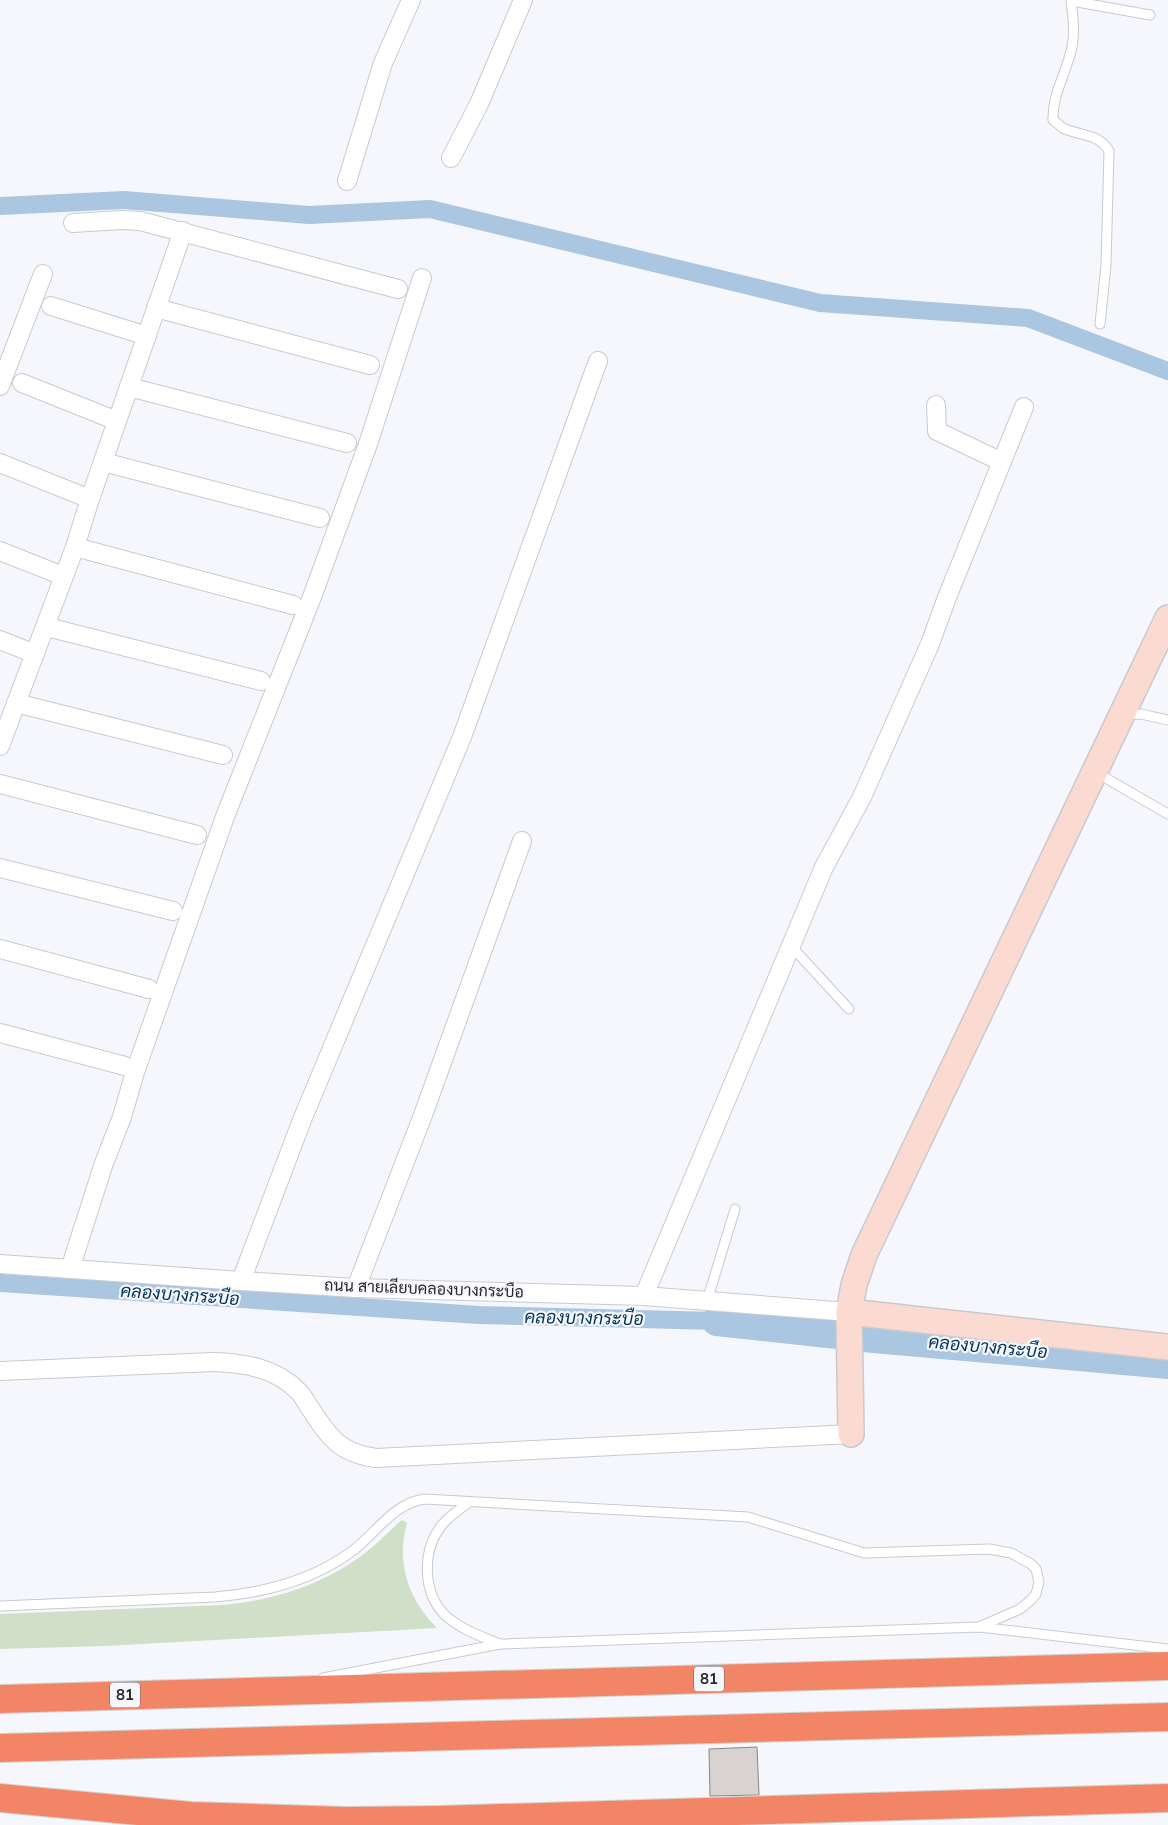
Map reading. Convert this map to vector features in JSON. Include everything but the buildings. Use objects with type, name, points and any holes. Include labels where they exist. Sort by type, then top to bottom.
[{"type":"highway","name":"81","points":[[0,1699],[1168,1666]]},
{"type":"highway","points":[[0,1748],[1168,1717]]},
{"type":"highway","points":[[0,1798],[191,1816],[269,1820],[356,1821],[1168,1798]]},
{"type":"street","points":[[347,182],[383,63],[412,0]]},
{"type":"street","points":[[452,158],[480,104],[524,0]]},
{"type":"street","points":[[72,223],[121,220],[140,221],[398,289]]},
{"type":"street","points":[[0,746],[3,727],[16,702],[47,627],[63,576],[76,547],[90,499],[183,231]]},
{"type":"street","points":[[0,386],[43,274]]},
{"type":"street","points":[[70,1269],[104,1163],[122,1117],[135,1072],[226,814],[312,597],[365,453],[422,278]]},
{"type":"street","points":[[51,306],[147,336]]},
{"type":"street","points":[[156,308],[370,365]]},
{"type":"street","points":[[241,1281],[302,1120],[462,737],[598,361]]},
{"type":"street","points":[[22,383],[117,421]]},
{"type":"street","points":[[129,387],[347,443]]},
{"type":"street","points":[[936,405],[935,424],[937,431],[1002,462]]},
{"type":"street","points":[[644,1296],[824,867],[862,797],[915,678],[1024,407]]},
{"type":"street","points":[[103,462],[320,518]]},
{"type":"street","points":[[0,463],[90,499]]},
{"type":"street","points":[[76,547],[293,605]]},
{"type":"street","points":[[0,551],[63,576]]},
{"type":"street","points":[[0,1371],[214,1362],[248,1365],[275,1374],[289,1382],[300,1392],[329,1437],[338,1445],[362,1456],[376,1458],[851,1434],[848,1312],[864,1254],[1168,618]]},
{"type":"street","points":[[47,627],[261,681]]},
{"type":"street","points":[[0,640],[35,654]]},
{"type":"street","points":[[16,702],[223,755]]},
{"type":"street","points":[[0,784],[198,835]]},
{"type":"street","points":[[356,1288],[426,1106],[522,842]]},
{"type":"street","points":[[0,868],[173,911]]},
{"type":"street","points":[[0,949],[149,989]]},
{"type":"street","points":[[0,1033],[125,1066]]},
{"type":"street","name":"ถนน สายเลียบคลองบางกระบือ","points":[[0,1264],[356,1288],[644,1296],[848,1312]]},
{"type":"street","points":[[848,1312],[1168,1347]]},
{"type":"lane","points":[[1100,324],[1106,265],[1109,151],[1099,139],[1062,128],[1054,120],[1053,110],[1072,49],[1074,29],[1071,0],[1150,15]]},
{"type":"lane","points":[[1121,715],[1141,714],[1168,720]]},
{"type":"lane","points":[[1094,772],[1168,814]]},
{"type":"lane","points":[[792,946],[848,1009]]},
{"type":"lane","points":[[707,1301],[735,1209]]},
{"type":"lane","points":[[0,1606],[215,1597],[268,1590],[306,1577],[337,1561],[363,1543],[398,1508],[424,1499],[468,1503],[748,1517],[864,1553],[990,1549],[1011,1553],[1031,1564],[1036,1569],[1039,1582],[1036,1594],[1020,1609],[979,1627]]},
{"type":"lane","points":[[468,1503],[448,1518],[435,1536],[428,1558],[428,1583],[436,1604],[452,1620],[473,1634],[500,1644]]},
{"type":"lane","points":[[318,1679],[500,1644],[979,1627],[1168,1649]]},
{"type":"lane","points":[[251,1692],[308,1681]]},
{"type":"green space","points":[[402,1520],[407,1523],[403,1552],[407,1580],[419,1605],[437,1628],[105,1646],[0,1649],[0,1614],[223,1605],[280,1595],[315,1582],[349,1564],[370,1549]]},
{"type":"waterway","points":[[0,206],[124,200],[309,215],[430,209],[820,303],[1028,318],[1168,371]]},
{"type":"waterway","name":"คลองบางกระบือ","points":[[0,1283],[479,1315],[717,1321]]},
{"type":"waterway","name":"คลองบางกระบือ","points":[[717,1321],[874,1338],[1168,1364]]}]
